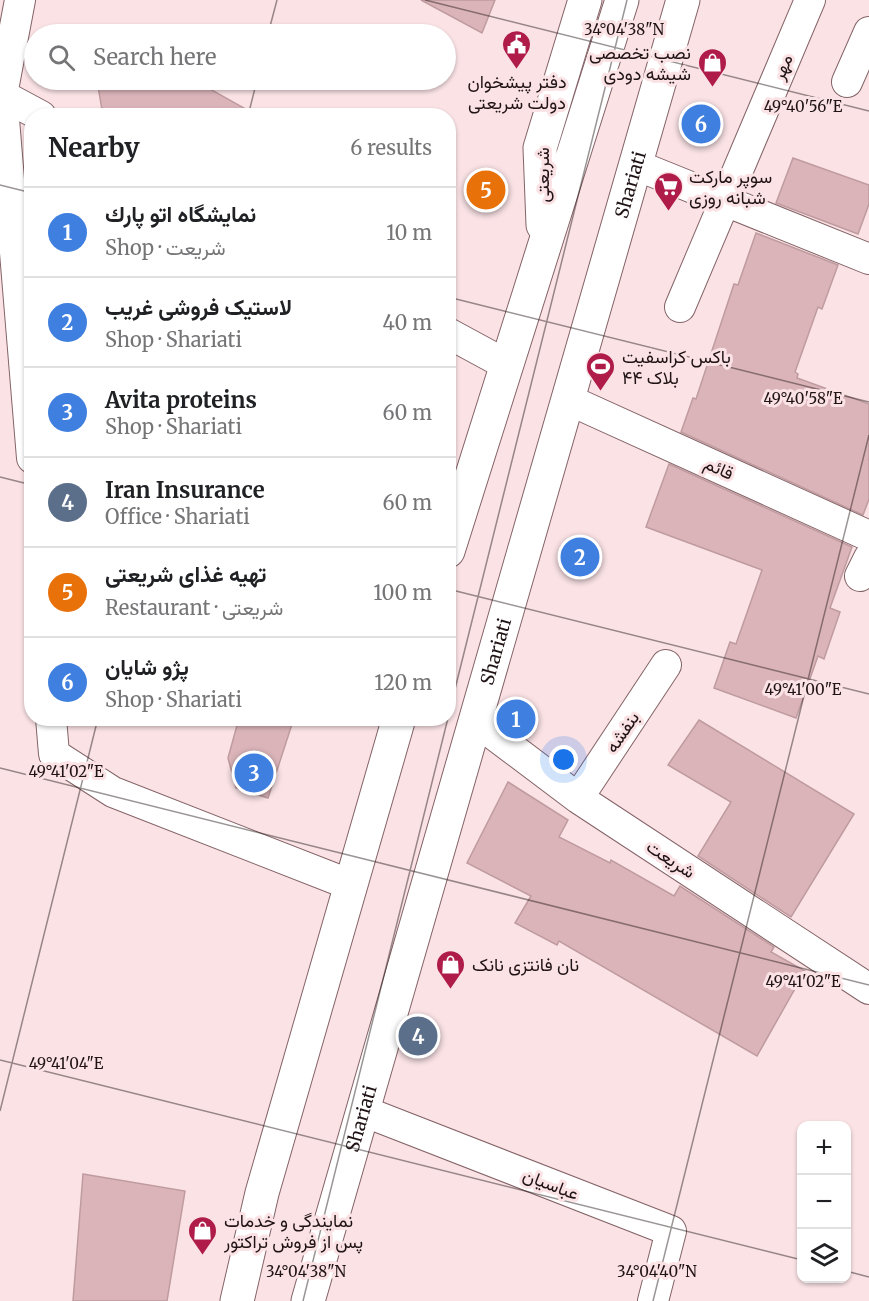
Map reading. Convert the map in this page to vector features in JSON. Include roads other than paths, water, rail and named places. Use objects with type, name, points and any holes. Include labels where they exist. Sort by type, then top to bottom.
[{"type":"main road","points":[[456,526],[622,0]]},
{"type":"main road","name":"Shariati","points":[[308,1301],[477,722],[683,0]]},
{"type":"main road","points":[[668,54],[694,0]]},
{"type":"main road","name":"شریعتی","points":[[544,248],[540,148],[580,9]]},
{"type":"main road","points":[[237,1301],[262,1193],[397,726]]},
{"type":"street","name":"مهر","points":[[680,307],[810,0]]},
{"type":"street","points":[[20,1],[3,95],[24,358]]},
{"type":"street","points":[[847,82],[869,32]]},
{"type":"street","points":[[3,95],[27,108]]},
{"type":"street","points":[[636,165],[869,259]]},
{"type":"street","points":[[456,337],[507,365]]},
{"type":"street","name":"قائم","points":[[569,400],[869,536]]},
{"type":"street","name":"بنفشه","points":[[578,798],[666,665]]},
{"type":"street","name":"شریعت","points":[[477,722],[578,798],[869,989]]},
{"type":"street","points":[[52,726],[54,754],[113,792],[351,885]]},
{"type":"street","name":"عباسیان","points":[[363,1111],[671,1231],[653,1301]]},
{"type":"place","name":"دفتر پیشخوان دولت شریعتی","points":[[517,70]]},
{"type":"place","name":"نصب تخصصی شیشه دودی","points":[[712,88]]},
{"type":"place","name":"پژو شایان","points":[[701,124]]},
{"type":"place","name":"تهیه غذای شریعتی","points":[[486,190]]},
{"type":"place","name":"سوپر مارکت شبانه روزی","points":[[668,212]]},
{"type":"place","name":"باکس کراسفیت بلاک ۴۴","points":[[601,392]]},
{"type":"place","name":"لاستیک فروشی غریب","points":[[580,557]]},
{"type":"place","name":"نمايشگاه اتو پارك","points":[[516,719]]},
{"type":"place","name":"Avita proteins","points":[[254,773]]},
{"type":"place","name":"نان فانتزی نانک","points":[[451,990]]},
{"type":"place","name":"Iran Insurance","points":[[418,1036]]},
{"type":"place","name":"نمایندگی و خدمات پس از فروش تراکتور","points":[[203,1256]]}]
